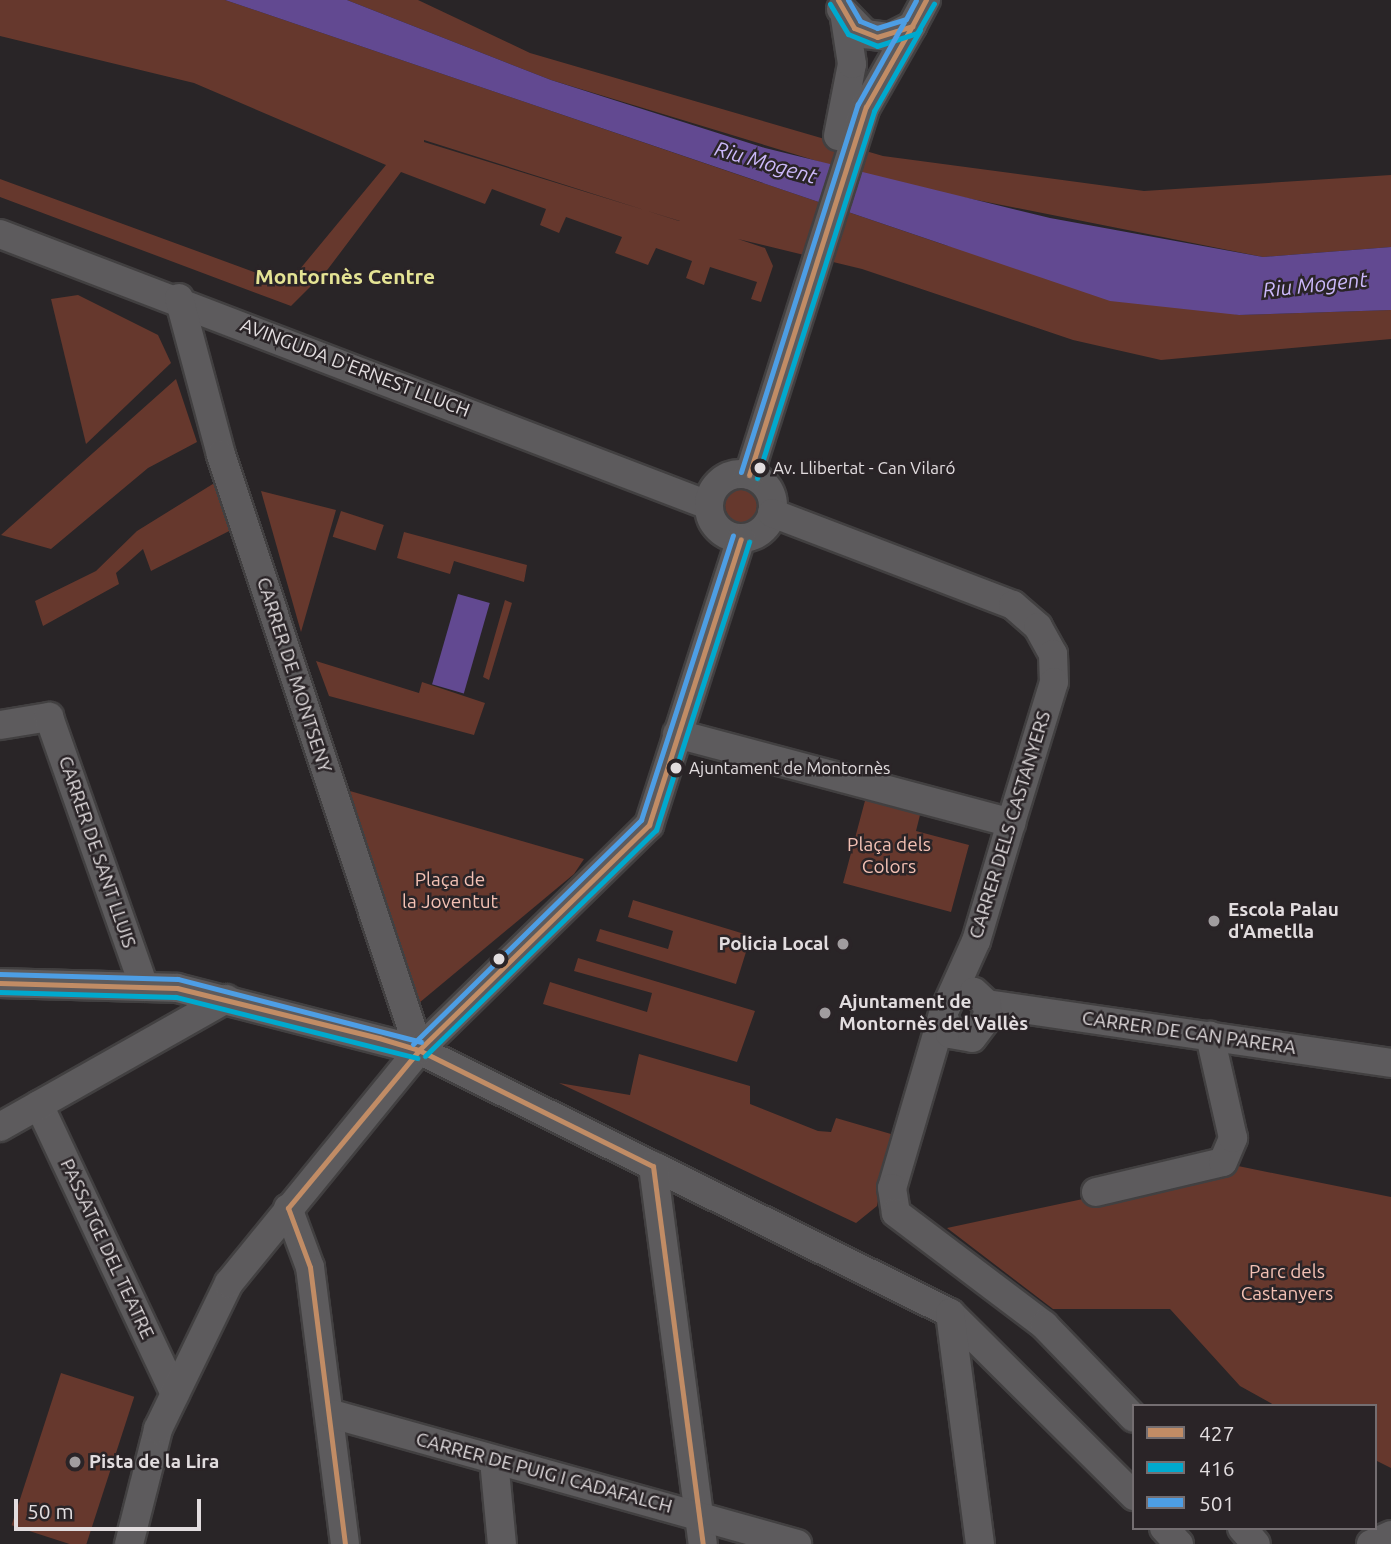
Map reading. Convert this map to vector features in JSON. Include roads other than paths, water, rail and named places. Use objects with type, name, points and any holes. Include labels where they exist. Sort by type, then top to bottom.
[{"type":"street","points":[[839,5],[877,37],[925,9]]},
{"type":"street","points":[[839,5],[852,64],[857,104]]},
{"type":"street","points":[[748,475],[811,264],[809,236],[857,104],[925,9]]},
{"type":"street","name":"AVINGUDA D'ERNEST LLUCH","points":[[0,234],[179,298],[708,505]]},
{"type":"street","name":"CARRER DE MONTSENY","points":[[179,298],[221,455],[418,1050]]},
{"type":"street","points":[[748,475],[765,485],[772,513],[761,531],[741,539],[717,529],[708,505],[721,480],[748,475]]},
{"type":"street","name":"CARRER DELS CASTANYERS","points":[[772,513],[1013,605],[1038,627],[1053,654],[1054,682],[976,941],[947,1003],[892,1188],[896,1213],[1044,1325],[1132,1416]]},
{"type":"street","points":[[129,1544],[159,1429],[229,1283],[418,1050],[649,825],[741,539]]},
{"type":"street","name":"CARRER DE SANT LLUIS","points":[[0,725],[49,717],[144,987]]},
{"type":"street","points":[[677,734],[1011,823]]},
{"type":"street","points":[[947,1003],[950,1034],[972,1038],[988,1017],[983,999],[976,941]]},
{"type":"street","points":[[0,983],[144,987],[226,999],[418,1050],[950,1313],[1132,1494]]},
{"type":"street","points":[[0,1127],[226,999]]},
{"type":"street","name":"CARRER DE CAN PARERA","points":[[947,1003],[983,999],[1391,1063]]},
{"type":"street","points":[[1096,1192],[1223,1162],[1233,1138],[1210,1036]]},
{"type":"street","name":"PASSATGE DEL TEATRE","points":[[39,1105],[176,1394]]},
{"type":"street","points":[[653,1166],[703,1544]]},
{"type":"street","points":[[288,1208],[310,1267],[332,1414],[345,1544]]},
{"type":"street","points":[[950,1313],[980,1544]]},
{"type":"street","name":"CARRER DE PUIG I CADAFALCH","points":[[332,1414],[797,1544]]},
{"type":"street","points":[[494,1460],[502,1544]]},
{"type":"street","points":[[1166,1530],[1179,1544]]},
{"type":"street","points":[[1244,1530],[1256,1544]]},
{"type":"street","points":[[1371,1544],[1391,1535]]},
{"type":"water","name":"Riu Mogent","points":[[225,0],[347,0],[551,80],[765,148],[1050,218],[1263,257],[1391,247],[1391,310],[1239,315],[1110,301]]},
{"type":"water","points":[[458,594],[490,603],[464,693],[432,684]]},
{"type":"place","name":"Av. Llibertat - Can Vilaró","points":[[760,468]]},
{"type":"place","name":"Ajuntament de Montornès","points":[[676,768]]},
{"type":"place","name":"Escola Palau d'Ametlla","points":[[1214,921]]},
{"type":"place","name":"Policia Local","points":[[843,944]]},
{"type":"place","name":"Ajuntament de Montornès del Vallès","points":[[825,1013]]},
{"type":"place","name":"Pista de la Lira","points":[[75,1462]]},
{"type":"district","name":"Montornès Centre","points":[[345,276]]},
{"type":"park label","name":"Plaça dels Colors","points":[[889,856]]},
{"type":"park label","name":"Plaça de la Joventut","points":[[450,891]]},
{"type":"park label","name":"Parc dels Castanyers","points":[[1287,1283]]}]
